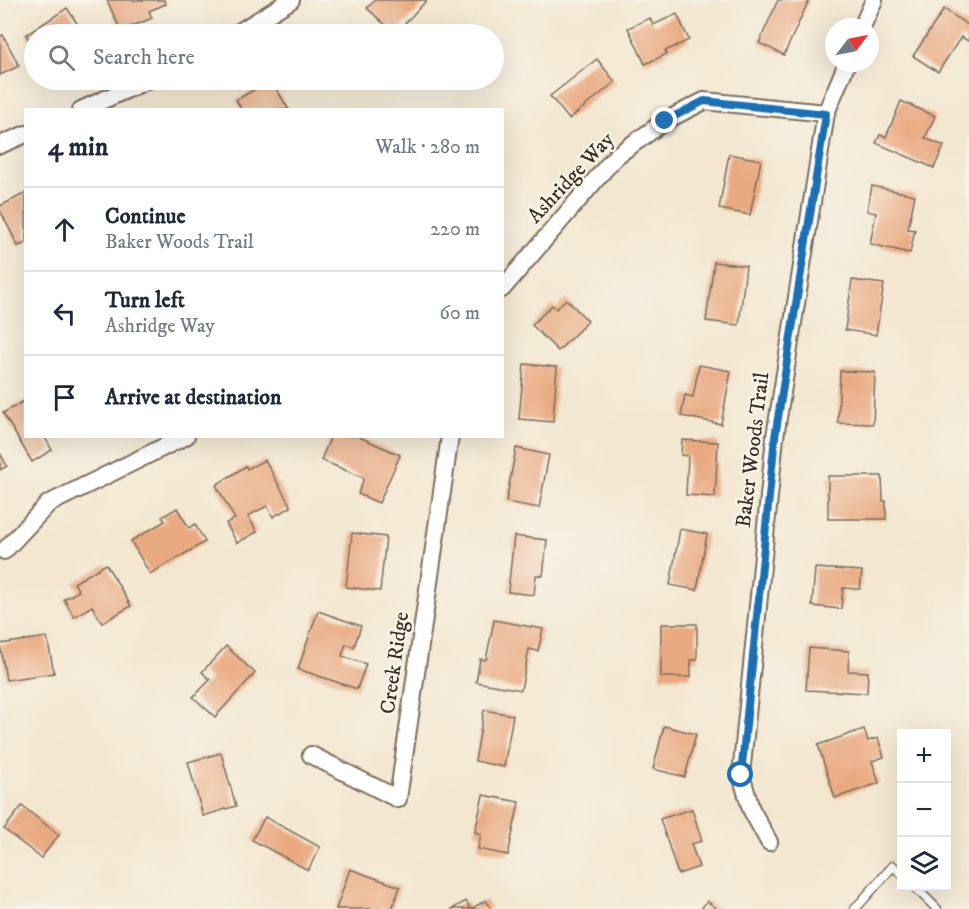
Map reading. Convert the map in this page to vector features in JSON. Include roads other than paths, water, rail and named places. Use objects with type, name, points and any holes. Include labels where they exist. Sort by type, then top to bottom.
[{"type":"street","points":[[252,24],[291,0]]},
{"type":"street","points":[[866,18],[874,0]]},
{"type":"street","name":"Baker Woods Trail","points":[[769,842],[751,809],[741,775],[775,437],[826,114],[843,72]]},
{"type":"street","points":[[85,108],[126,90]]},
{"type":"street","name":"Ashridge Way","points":[[504,287],[616,156],[665,121],[704,101],[826,114]]},
{"type":"street","points":[[0,145],[24,135]]},
{"type":"street","points":[[4,551],[48,504],[182,438]]},
{"type":"street","name":"Creek Ridge","points":[[311,755],[398,799],[450,438]]},
{"type":"lane","points":[[855,909],[892,866],[897,870]]},
{"type":"lane","points":[[919,891],[937,909]]}]
